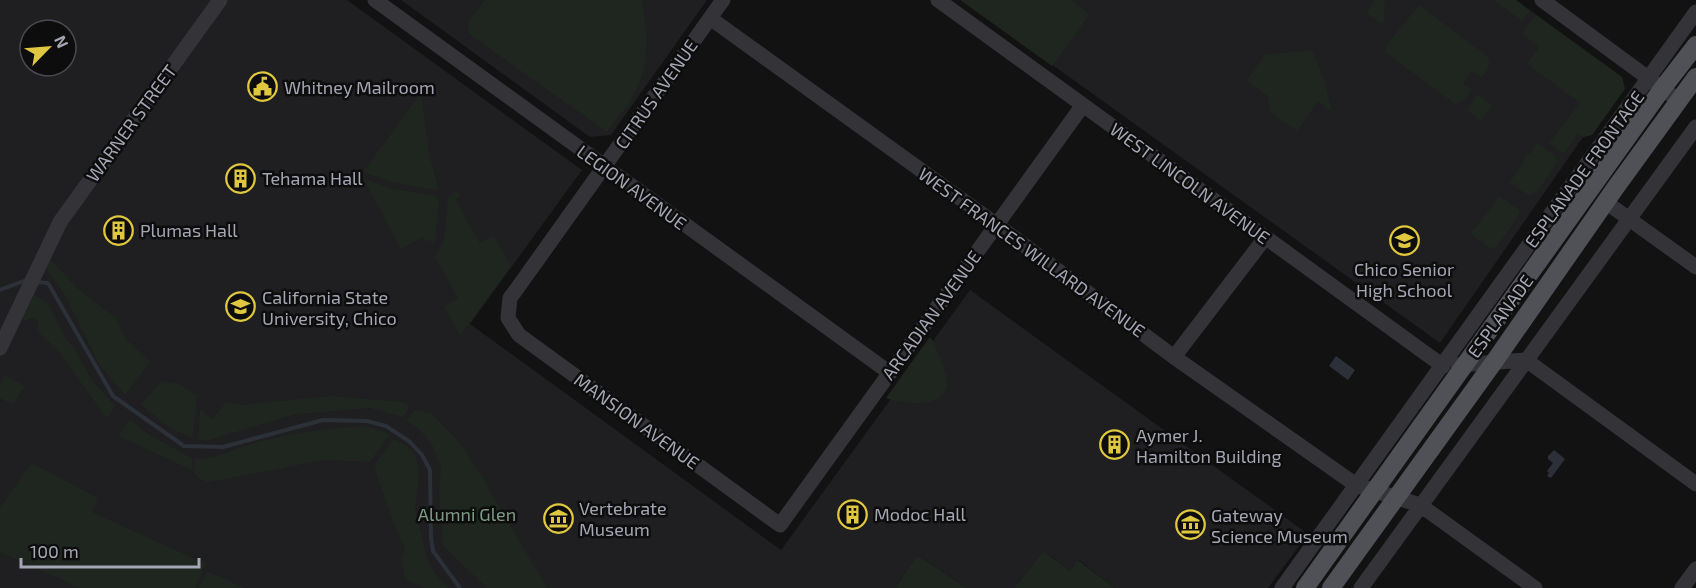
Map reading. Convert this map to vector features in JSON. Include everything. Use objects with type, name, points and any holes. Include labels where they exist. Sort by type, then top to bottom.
[{"type":"main road","name":"ESPLANADE","points":[[1305,588],[1466,364],[1655,84],[1696,45]]},
{"type":"main road","name":"ESPLANADE","points":[[1331,588],[1696,77]]},
{"type":"street","name":"WARNER STREET","points":[[0,348],[60,222],[220,0]]},
{"type":"street","name":"LEGION AVENUE","points":[[375,0],[603,167],[890,372]]},
{"type":"street","name":"CITRUS AVENUE","points":[[508,308],[516,290],[723,0]]},
{"type":"street","name":"WEST LINCOLN AVENUE","points":[[938,0],[1443,366]]},
{"type":"street","points":[[1542,0],[1678,100]]},
{"type":"street","name":"ESPLANADE FRONTAGE","points":[[1282,588],[1443,366],[1655,84],[1696,12]]},
{"type":"street","name":"WEST FRANCES WILLARD AVENUE","points":[[710,18],[997,225],[1174,357],[1356,486],[1420,505],[1535,588]]},
{"type":"street","name":"ARCADIAN AVENUE","points":[[780,525],[1083,105]]},
{"type":"street","points":[[1361,588],[1696,127]]},
{"type":"street","points":[[1607,203],[1696,267]]},
{"type":"street","points":[[1174,357],[1265,238]]},
{"type":"street","name":"MANSION AVENUE","points":[[508,308],[508,318],[519,335],[780,525]]},
{"type":"street","points":[[1443,366],[1527,360],[1696,484]]},
{"type":"street","points":[[1682,588],[1696,569]]},
{"type":"shaded area","name":"California State University, Chico","points":[[0,0],[347,0],[582,170],[470,324],[781,550],[970,290],[1308,534],[1268,588],[1115,588],[1079,560],[1070,571],[1043,551],[1014,588],[967,588],[917,555],[895,588],[0,588]]},
{"type":"shaded area","points":[[401,0],[707,0],[611,135],[590,137]]},
{"type":"shaded area","name":"Chico Senior High School","points":[[962,0],[1516,0],[1622,77],[1592,135],[1583,137],[1440,343]]},
{"type":"shaded area","points":[[1336,356],[1355,370],[1348,380],[1329,366]]},
{"type":"shaded area","points":[[1554,450],[1565,459],[1551,478],[1547,476],[1549,473],[1547,471],[1553,463],[1548,456]]},
{"type":"green space","points":[[485,0],[642,0],[646,45],[644,67],[631,100],[607,132],[469,34],[468,23]]},
{"type":"green space","points":[[960,0],[1070,0],[1090,14],[1052,66]]},
{"type":"green space","points":[[1375,0],[1385,0],[1384,23],[1381,24],[1366,13]]},
{"type":"green space","points":[[1493,0],[1516,0],[1530,11],[1522,21]]},
{"type":"green space","points":[[1419,5],[1489,59],[1489,67],[1482,78],[1472,71],[1463,83],[1472,90],[1465,100],[1455,104],[1385,52],[1388,43]]},
{"type":"green space","points":[[1536,15],[1622,77],[1625,89],[1592,135],[1583,137],[1578,133],[1563,153],[1549,144],[1580,103],[1527,64],[1539,47],[1522,34]]},
{"type":"green space","points":[[1313,51],[1325,82],[1332,112],[1318,101],[1297,131],[1270,112],[1268,97],[1247,81],[1265,54]]},
{"type":"green space","points":[[421,93],[429,154],[439,191],[392,182],[363,172]]},
{"type":"green space","points":[[1477,94],[1492,105],[1481,121],[1467,110]]},
{"type":"green space","points":[[1536,142],[1555,156],[1557,163],[1536,193],[1530,196],[1508,182],[1522,165],[1525,156],[1532,152]]},
{"type":"green space","points":[[363,178],[390,188],[436,196],[439,202],[434,247],[431,240],[426,242],[423,237],[401,249]]},
{"type":"green space","points":[[456,190],[460,196],[455,199],[480,243],[494,235],[511,266],[460,336],[444,306],[458,298],[435,257],[444,240],[448,197]]},
{"type":"green space","points":[[1498,195],[1518,209],[1520,213],[1497,247],[1492,249],[1470,234],[1494,204]]},
{"type":"green space","points":[[50,259],[77,288],[117,319],[124,337],[150,362],[125,395],[99,364],[66,297],[46,269]]},
{"type":"green space","points":[[34,295],[47,302],[65,337],[76,351],[92,380],[115,406],[107,419],[59,352],[37,331],[39,322],[33,317],[26,321],[22,319]]},
{"type":"green space","points":[[929,338],[936,348],[945,373],[947,383],[945,392],[939,398],[922,403],[886,398]]},
{"type":"green space","points":[[5,375],[25,386],[13,405],[0,398],[0,385]]},
{"type":"green space","points":[[161,381],[179,384],[197,395],[193,438],[171,429],[141,405]]},
{"type":"green space","points":[[331,396],[404,402],[410,406],[403,417],[370,408],[296,414],[206,441],[198,439],[200,410],[213,419],[226,402],[240,405]]},
{"type":"green space","name":"Alumni Glen","points":[[414,410],[431,413],[460,443],[547,588],[487,588],[443,546],[439,490],[441,468],[432,445],[419,429],[406,421]]},
{"type":"green space","points":[[130,419],[148,434],[192,458],[192,470],[118,436]]},
{"type":"green space","points":[[366,426],[390,434],[370,462],[324,460],[209,482],[200,480],[195,474],[195,459],[216,456],[289,435]]},
{"type":"green space","points":[[394,439],[410,448],[416,456],[419,472],[415,510],[429,564],[442,583],[449,588],[424,588],[405,579],[402,560],[405,549],[375,468],[375,464]]},
{"type":"green space","points":[[32,463],[98,498],[92,512],[206,564],[195,588],[80,588],[0,552],[0,507]]},
{"type":"green space","points":[[1043,551],[1070,571],[1078,560],[1115,588],[1014,588]]},
{"type":"green space","points":[[917,555],[967,588],[895,588]]},
{"type":"green space","points":[[207,571],[245,588],[199,588]]},
{"type":"waterway","points":[[0,290],[29,281]]},
{"type":"waterway","points":[[36,282],[48,283],[113,396],[184,446],[223,447],[323,420],[367,421],[386,426],[410,442],[422,455],[430,470],[433,551],[460,588]]},
{"type":"place","name":"Whitney Mailroom","points":[[263,87]]},
{"type":"place","name":"Tehama Hall","points":[[241,178]]},
{"type":"place","name":"Plumas Hall","points":[[119,230]]},
{"type":"place","name":"Chico Senior High School","points":[[1404,240]]},
{"type":"place","name":"California State University, Chico","points":[[241,307]]},
{"type":"place","name":"Aymer J. Hamilton Building","points":[[1115,445]]},
{"type":"place","name":"Modoc Hall","points":[[853,514]]},
{"type":"place","name":"Vertebrate Museum","points":[[558,518]]},
{"type":"place","name":"Gateway Science Museum","points":[[1190,525]]}]
